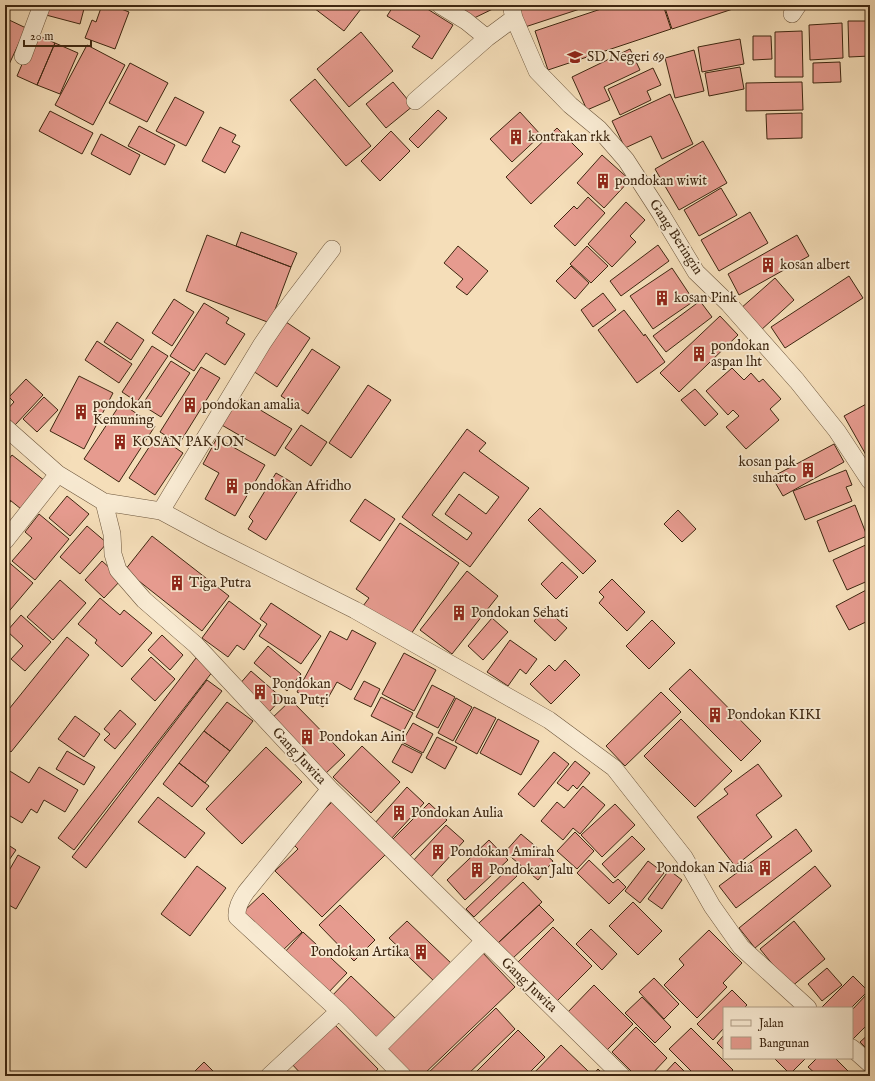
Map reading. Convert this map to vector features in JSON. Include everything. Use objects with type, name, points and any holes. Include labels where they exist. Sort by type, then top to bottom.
[{"type":"street","points":[[23,56],[42,5]]},
{"type":"street","points":[[440,5],[466,21],[487,38]]},
{"type":"street","points":[[415,101],[487,38],[512,12]]},
{"type":"street","name":"Gang Beringin","points":[[512,12],[537,71],[570,105],[599,129],[626,160],[696,272],[729,304],[797,381],[837,431],[870,481]]},
{"type":"street","points":[[161,511],[262,344],[281,316],[332,249]]},
{"type":"street","points":[[5,427],[58,474],[104,502],[161,511],[213,539],[355,610],[549,720],[614,768],[684,857],[712,906],[741,947],[807,1007]]},
{"type":"street","points":[[5,541],[58,474]]},
{"type":"street","name":"Gang Juwita","points":[[104,502],[112,534],[113,554],[118,570],[144,600],[196,645],[330,789],[622,1076]]},
{"type":"street","points":[[330,789],[246,892],[236,913],[237,917],[339,1011],[403,1076]]},
{"type":"street","points":[[376,1049],[484,941]]},
{"type":"street","points":[[269,1076],[339,1011]]},
{"type":"street","points":[[853,1049],[870,1064]]},
{"type":"building","points":[[49,5],[85,5],[80,24],[46,15]]},
{"type":"building","points":[[102,5],[111,5],[129,12],[115,49],[85,38],[92,20],[96,22]]},
{"type":"building","points":[[310,5],[364,5],[344,31]]},
{"type":"building","points":[[394,5],[421,5],[453,25],[432,59],[412,47],[420,36],[387,16]]},
{"type":"building","points":[[463,5],[501,5],[470,20]]},
{"type":"building","points":[[518,5],[592,5],[525,27]]},
{"type":"building","points":[[613,5],[663,5],[671,29],[548,70],[535,31]]},
{"type":"building","points":[[664,5],[745,5],[672,29]]},
{"type":"building","points":[[837,5],[862,5],[862,8],[837,9]]},
{"type":"building","points":[[865,5],[870,5],[870,11],[866,11]]},
{"type":"building","points":[[5,18],[26,28],[5,73]]},
{"type":"building","points":[[848,21],[870,21],[870,56],[849,57]]},
{"type":"building","points":[[842,23],[843,58],[810,60],[809,25]]},
{"type":"building","points":[[802,31],[803,77],[775,77],[775,32]]},
{"type":"building","points":[[361,32],[393,71],[349,107],[317,69]]},
{"type":"building","points":[[35,34],[55,43],[37,85],[17,76]]},
{"type":"building","points":[[753,36],[771,36],[772,59],[753,60]]},
{"type":"building","points":[[740,39],[744,64],[702,72],[698,47]]},
{"type":"building","points":[[55,43],[78,53],[60,94],[37,85]]},
{"type":"building","points":[[87,45],[125,65],[93,125],[55,105]]},
{"type":"building","points":[[630,49],[640,70],[604,87],[610,100],[587,110],[572,77]]},
{"type":"building","points":[[694,50],[704,91],[675,98],[665,58]]},
{"type":"building","points":[[840,62],[841,82],[813,83],[813,63]]},
{"type":"building","points":[[130,63],[168,83],[147,122],[109,103]]},
{"type":"building","points":[[740,67],[744,89],[709,96],[705,73]]},
{"type":"building","points":[[653,68],[661,85],[647,91],[651,100],[620,115],[608,89]]},
{"type":"building","points":[[315,79],[371,146],[346,166],[290,100]]},
{"type":"building","points":[[393,82],[413,106],[386,128],[366,104]]},
{"type":"building","points":[[802,82],[803,110],[746,111],[746,83]]},
{"type":"building","points":[[670,94],[693,144],[662,159],[651,136],[625,148],[612,121]]},
{"type":"building","points":[[175,97],[204,112],[186,146],[156,131]]},
{"type":"building","points":[[438,110],[447,118],[418,148],[409,139]]},
{"type":"building","points":[[50,111],[93,133],[82,154],[39,131]]},
{"type":"building","name":"kontrakan rkk","points":[[520,112],[541,135],[512,162],[490,139]]},
{"type":"building","points":[[802,113],[802,138],[767,139],[766,114]]},
{"type":"building","points":[[139,126],[175,145],[165,165],[128,146]]},
{"type":"building","points":[[220,127],[236,135],[232,142],[240,146],[225,173],[202,161]]},
{"type":"building","points":[[557,128],[583,154],[531,204],[506,177]]},
{"type":"building","points":[[391,131],[410,151],[380,181],[361,161]]},
{"type":"building","points":[[101,134],[140,155],[130,175],[91,154]]},
{"type":"building","points":[[703,141],[727,183],[679,210],[655,169]]},
{"type":"building","name":"pondokan wiwit","points":[[602,155],[630,180],[604,208],[577,183]]},
{"type":"building","points":[[721,188],[737,215],[699,236],[684,210]]},
{"type":"building","points":[[588,197],[605,213],[575,246],[554,226],[574,206],[577,209]]},
{"type":"building","points":[[626,202],[645,220],[630,236],[636,242],[612,267],[588,244]]},
{"type":"building","points":[[750,212],[768,243],[719,271],[701,240]]},
{"type":"building","points":[[241,232],[297,253],[291,267],[236,246]]},
{"type":"building","points":[[207,235],[291,267],[270,323],[186,291]]},
{"type":"building","name":"kosan albert","points":[[797,235],[809,256],[739,295],[728,274]]},
{"type":"building","points":[[658,245],[669,261],[621,296],[610,281]]},
{"type":"building","points":[[458,246],[488,271],[467,295],[456,287],[463,279],[444,263]]},
{"type":"building","points":[[587,246],[608,266],[591,283],[570,264]]},
{"type":"building","points":[[571,266],[589,283],[575,299],[556,281]]},
{"type":"building","name":"kosan Pink","points":[[672,268],[694,301],[653,329],[630,296]]},
{"type":"building","points":[[849,276],[863,298],[785,348],[771,327]]},
{"type":"building","points":[[775,278],[794,300],[760,331],[740,309]]},
{"type":"building","points":[[603,293],[616,310],[593,327],[581,310]]},
{"type":"building","points":[[174,299],[194,312],[172,346],[152,333]]},
{"type":"building","points":[[700,301],[712,317],[666,352],[653,336]]},
{"type":"building","points":[[204,303],[229,318],[226,323],[245,334],[225,365],[206,353],[194,371],[170,356]]},
{"type":"building","points":[[624,310],[644,336],[645,334],[665,362],[637,383],[598,330]]},
{"type":"building","name":"pondokan aspan lht","points":[[720,316],[738,335],[679,392],[660,373]]},
{"type":"building","points":[[283,320],[310,338],[277,387],[250,369]]},
{"type":"building","points":[[117,322],[144,340],[131,360],[104,342]]},
{"type":"building","points":[[97,341],[132,364],[119,383],[85,360]]},
{"type":"building","points":[[152,346],[168,356],[137,402],[122,392]]},
{"type":"building","points":[[312,349],[340,367],[308,414],[281,396]]},
{"type":"building","points":[[171,361],[190,373],[161,417],[142,405]]},
{"type":"building","name":"pondokan amalia","points":[[201,367],[220,378],[179,444],[160,432]]},
{"type":"building","points":[[732,368],[744,380],[751,373],[759,382],[763,379],[781,399],[770,409],[779,420],[746,449],[726,427],[739,416],[733,410],[728,415],[706,391]]},
{"type":"building","name":"pondokan Kemuning","points":[[79,376],[113,393],[84,449],[50,431]]},
{"type":"building","points":[[26,379],[43,395],[15,425],[5,415],[5,412],[14,402],[9,397]]},
{"type":"building","points":[[368,385],[391,400],[351,458],[329,443]]},
{"type":"building","points":[[695,389],[718,414],[705,426],[681,400]]},
{"type":"building","points":[[237,396],[292,429],[275,456],[220,424]]},
{"type":"building","points":[[44,397],[58,410],[37,432],[23,419]]},
{"type":"building","points":[[870,402],[870,453],[866,455],[844,416]]},
{"type":"building","name":"KOSAN PAK JON","points":[[121,403],[155,426],[119,482],[84,459]]},
{"type":"building","points":[[301,425],[327,442],[311,466],[285,448]]},
{"type":"building","points":[[467,429],[486,443],[479,451],[529,488],[470,567],[402,517]],"holes":[[[464,472],[499,497],[486,514],[459,494],[445,514],[472,533],[467,540],[432,515]]]},
{"type":"building","points":[[157,435],[183,453],[155,495],[129,478]]},
{"type":"building","name":"pondokan Afridho","points":[[217,438],[265,465],[235,516],[205,499],[219,473],[203,464]]},
{"type":"building","name":"kosan pak suharto","points":[[834,444],[844,462],[783,496],[772,477]]},
{"type":"building","points":[[12,455],[45,481],[21,509],[5,496],[5,464]]},
{"type":"building","points":[[846,470],[852,485],[846,487],[852,501],[805,520],[793,491]]},
{"type":"building","points":[[276,473],[300,487],[266,540],[248,529],[253,521],[249,517]]},
{"type":"building","points":[[5,496],[11,501],[5,508]]},
{"type":"building","points":[[67,496],[89,514],[70,536],[49,518]]},
{"type":"building","points":[[365,499],[395,519],[380,541],[350,521]]},
{"type":"building","points":[[855,505],[867,536],[829,552],[817,521]]},
{"type":"building","points":[[540,508],[596,561],[583,574],[528,520]]},
{"type":"building","points":[[678,510],[696,529],[682,542],[664,524]]},
{"type":"building","points":[[39,514],[69,539],[35,580],[12,561],[32,538],[25,532]]},
{"type":"building","points":[[400,523],[459,563],[409,637],[363,606],[369,598],[356,589]]},
{"type":"building","points":[[87,526],[107,543],[80,574],[60,557]]},
{"type":"building","name":"Tiga Putra","points":[[152,536],[229,596],[202,631],[125,570]]},
{"type":"building","points":[[870,543],[870,580],[847,590],[833,560]]},
{"type":"building","points":[[5,559],[33,583],[5,616]]},
{"type":"building","points":[[102,561],[122,579],[104,598],[85,580]]},
{"type":"building","points":[[562,562],[578,577],[556,599],[541,584]]},
{"type":"building","name":"Pondokan Sehati","points":[[467,571],[498,596],[452,654],[420,630]]},
{"type":"building","points":[[612,579],[645,612],[627,631],[599,603],[604,597],[599,592]]},
{"type":"building","points":[[60,580],[86,603],[53,640],[27,617]]},
{"type":"building","points":[[870,588],[870,620],[849,630],[836,606]]},
{"type":"building","points":[[100,598],[120,615],[124,610],[152,633],[122,667],[95,643],[97,640],[78,624]]},
{"type":"building","points":[[229,601],[261,625],[244,650],[237,645],[228,657],[202,638]]},
{"type":"building","points":[[271,603],[321,636],[301,664],[259,636],[267,624],[260,619]]},
{"type":"building","points":[[545,608],[567,628],[555,641],[534,621]]},
{"type":"building","points":[[21,615],[51,642],[25,671],[11,659],[23,646],[7,631]]},
{"type":"building","points":[[492,618],[508,632],[483,660],[468,646]]},
{"type":"building","points":[[652,620],[675,643],[649,669],[626,646]]},
{"type":"building","points":[[352,630],[376,643],[351,690],[337,682],[323,707],[297,692],[330,631],[347,640]]},
{"type":"building","points":[[162,635],[183,655],[170,670],[148,650]]},
{"type":"building","points":[[67,637],[89,655],[11,752],[5,747],[5,714]]},
{"type":"building","points":[[510,640],[537,659],[526,674],[520,669],[508,686],[487,672]]},
{"type":"building","points":[[268,646],[301,674],[287,691],[254,663]]},
{"type":"building","points":[[404,653],[436,670],[414,711],[382,694]]},
{"type":"building","points":[[151,657],[175,679],[155,701],[131,679]]},
{"type":"building","points":[[196,658],[213,671],[74,850],[58,838]]},
{"type":"building","points":[[565,660],[580,675],[551,704],[530,684],[549,665],[555,671]]},
{"type":"building","name":"Pondokan KIKI","points":[[690,669],[761,741],[741,761],[669,689]]},
{"type":"building","name":"Pondokan Dua Putri","points":[[251,671],[282,698],[269,712],[238,686]]},
{"type":"building","points":[[207,680],[222,691],[86,868],[72,857]]},
{"type":"building","points":[[364,681],[380,689],[371,707],[354,699]]},
{"type":"building","points":[[432,685],[455,697],[438,728],[416,717]]},
{"type":"building","points":[[661,692],[681,712],[625,766],[606,746]]},
{"type":"building","points":[[381,697],[413,713],[403,732],[371,716]]},
{"type":"building","points":[[456,698],[472,707],[453,741],[438,733]]},
{"type":"building","name":"Pondokan Aini","points":[[291,700],[345,755],[324,775],[270,720]]},
{"type":"building","points":[[227,702],[253,721],[230,751],[204,731]]},
{"type":"building","points":[[474,707],[496,718],[477,754],[455,742]]},
{"type":"building","points":[[120,710],[136,724],[115,749],[104,740],[110,734],[104,729]]},
{"type":"building","points":[[75,716],[100,734],[84,757],[58,739]]},
{"type":"building","points":[[498,719],[539,741],[521,775],[480,753]]},
{"type":"building","points":[[681,719],[732,771],[695,807],[644,756]]},
{"type":"building","points":[[413,723],[433,734],[423,753],[402,742]]},
{"type":"building","points":[[204,731],[230,751],[205,783],[179,763]]},
{"type":"building","points":[[437,737],[457,747],[445,769],[426,758]]},
{"type":"building","points":[[402,744],[422,754],[412,773],[392,762]]},
{"type":"building","points":[[362,746],[400,782],[371,813],[333,777]]},
{"type":"building","points":[[266,747],[302,782],[242,844],[206,809]]},
{"type":"building","points":[[67,751],[95,767],[84,785],[56,769]]},
{"type":"building","points":[[554,752],[569,764],[534,807],[518,794]]},
{"type":"building","points":[[575,761],[590,773],[577,789],[573,785],[568,791],[557,783]]},
{"type":"building","points":[[179,763],[209,786],[192,807],[163,784]]},
{"type":"building","points":[[758,764],[782,796],[756,815],[772,837],[735,866],[697,817],[728,794],[724,789]]},
{"type":"building","points":[[39,767],[78,790],[65,812],[44,800],[37,813],[31,809],[22,823],[5,813],[5,768],[29,783]]},
{"type":"building","points":[[583,786],[605,805],[580,834],[573,828],[563,840],[541,821],[557,802],[564,808]]},
{"type":"building","name":"Pondokan Aulia","points":[[407,787],[424,803],[390,840],[374,824]]},
{"type":"building","points":[[158,797],[205,833],[185,858],[138,822]]},
{"type":"building","points":[[332,802],[385,855],[322,917],[275,871],[298,849],[291,842]]},
{"type":"building","points":[[429,803],[447,820],[409,857],[392,840]]},
{"type":"building","points":[[615,804],[635,825],[602,857],[581,835]]},
{"type":"building","name":"Pondokan Amirah","points":[[446,825],[464,841],[430,878],[412,862]]},
{"type":"building","name":"Pondokan Nadia","points":[[796,829],[812,851],[736,908],[719,886]]},
{"type":"building","points":[[575,832],[594,851],[577,869],[557,851]]},
{"type":"building","points":[[521,834],[553,861],[538,880],[505,852]]},
{"type":"building","points":[[632,836],[645,849],[615,878],[602,864]]},
{"type":"building","name":"Pondokan Jalu","points":[[489,840],[508,860],[465,900],[447,880]]},
{"type":"building","points":[[5,843],[16,850],[5,866]]},
{"type":"building","points":[[18,855],[40,867],[16,909],[5,903],[5,873],[7,874]]},
{"type":"building","points":[[589,860],[613,883],[618,879],[626,887],[609,904],[577,873]]},
{"type":"building","points":[[648,861],[664,873],[640,903],[625,891]]},
{"type":"building","points":[[197,866],[226,888],[190,936],[161,914]]},
{"type":"building","points":[[815,866],[831,886],[755,948],[739,928]]},
{"type":"building","points":[[509,868],[517,876],[474,917],[466,909]]},
{"type":"building","points":[[669,870],[682,880],[662,909],[648,899]]},
{"type":"building","points":[[523,882],[542,902],[498,943],[479,923]]},
{"type":"building","points":[[263,893],[302,932],[282,951],[243,912]]},
{"type":"building","points":[[633,902],[662,931],[638,955],[609,926]]},
{"type":"building","points":[[340,905],[375,940],[354,961],[319,925]]},
{"type":"building","points":[[539,905],[554,920],[513,958],[498,943]]},
{"type":"building","name":"Pondokan Artika","points":[[407,921],[453,965],[436,983],[389,938]]},
{"type":"building","points":[[794,921],[825,959],[791,987],[760,949]]},
{"type":"building","points":[[553,927],[592,966],[555,1003],[516,964]]},
{"type":"building","points":[[591,929],[617,954],[602,970],[576,944]]},
{"type":"building","points":[[709,930],[742,963],[723,983],[727,987],[697,1018],[664,985],[684,965],[679,959]]},
{"type":"building","points":[[303,932],[347,973],[327,994],[284,953]]},
{"type":"building","points":[[482,952],[515,987],[422,1076],[414,1076],[385,1046]]},
{"type":"building","points":[[827,968],[842,985],[822,1001],[808,984]]},
{"type":"building","points":[[351,976],[396,1019],[375,1041],[330,998]]},
{"type":"building","points":[[853,976],[868,991],[852,1007],[822,1007]]},
{"type":"building","points":[[654,978],[679,1004],[664,1019],[639,992]]},
{"type":"building","points":[[594,985],[633,1024],[605,1052],[566,1014]]},
{"type":"building","points":[[732,990],[747,1005],[745,1007],[723,1007],[723,1029],[713,1040],[697,1024]]},
{"type":"building","points":[[867,994],[870,996],[870,1022],[853,1039],[853,1009]]},
{"type":"building","points":[[642,997],[671,1027],[655,1043],[625,1013]]},
{"type":"building","points":[[496,1008],[515,1029],[466,1076],[425,1076]]},
{"type":"building","points":[[332,1022],[378,1069],[372,1076],[303,1076],[290,1062]]},
{"type":"building","points":[[636,1027],[667,1058],[650,1076],[636,1076],[612,1052]]},
{"type":"building","points":[[691,1028],[733,1070],[727,1076],[696,1076],[669,1049]]},
{"type":"building","points":[[518,1030],[545,1057],[526,1076],[472,1076]]},
{"type":"building","points":[[870,1033],[870,1052],[860,1042]]},
{"type":"building","points":[[723,1036],[723,1049],[717,1043]]},
{"type":"building","points":[[561,1045],[588,1071],[583,1076],[531,1076]]},
{"type":"building","points":[[775,1059],[805,1059],[790,1074]]},
{"type":"building","points":[[816,1059],[836,1059],[853,1076],[818,1076],[808,1067]]},
{"type":"building","points":[[204,1062],[218,1076],[190,1076]]},
{"type":"building","points":[[675,1062],[689,1076],[662,1076]]},
{"type":"building","points":[[598,1069],[605,1076],[592,1076]]},
{"type":"place","name":"SD Negeri 69","points":[[575,57]]},
{"type":"place","name":"kontrakan rkk","points":[[516,137]]},
{"type":"place","name":"pondokan wiwit","points":[[603,181]]},
{"type":"place","name":"kosan albert","points":[[768,265]]},
{"type":"place","name":"kosan Pink","points":[[662,298]]},
{"type":"place","name":"pondokan aspan lht","points":[[699,354]]},
{"type":"place","name":"pondokan amalia","points":[[190,405]]},
{"type":"place","name":"pondokan Kemuning","points":[[81,412]]},
{"type":"place","name":"KOSAN PAK JON","points":[[120,442]]},
{"type":"place","name":"kosan pak suharto","points":[[808,470]]},
{"type":"place","name":"pondokan Afridho","points":[[232,486]]},
{"type":"place","name":"Tiga Putra","points":[[177,583]]},
{"type":"place","name":"Pondokan Sehati","points":[[459,613]]},
{"type":"place","name":"Pondokan Dua Putri","points":[[260,692]]},
{"type":"place","name":"Pondokan KIKI","points":[[715,715]]},
{"type":"place","name":"Pondokan Aini","points":[[307,737]]},
{"type":"place","name":"Pondokan Aulia","points":[[399,813]]},
{"type":"place","name":"Pondokan Amirah","points":[[438,852]]},
{"type":"place","name":"Pondokan Nadia","points":[[765,868]]},
{"type":"place","name":"Pondokan Jalu","points":[[477,870]]},
{"type":"place","name":"Pondokan Artika","points":[[421,952]]}]
